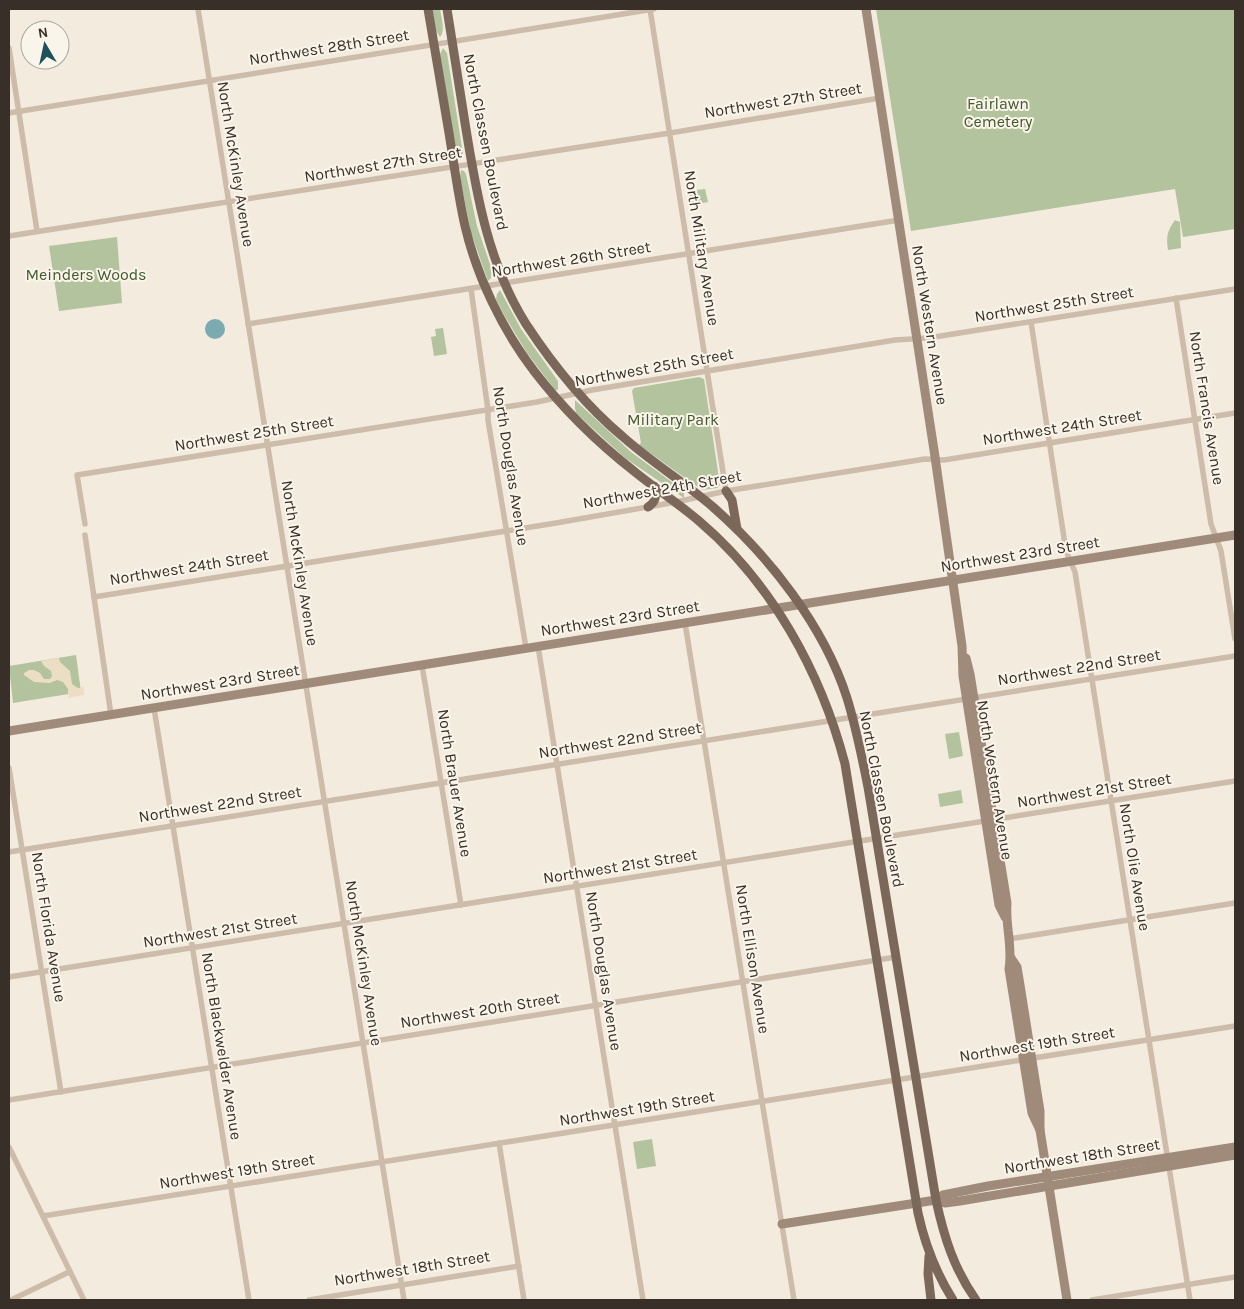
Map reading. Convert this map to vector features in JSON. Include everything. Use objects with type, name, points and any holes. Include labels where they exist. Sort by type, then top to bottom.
[{"type":"main road","name":"North Classen Boulevard","points":[[428,9],[465,226],[485,287],[497,311],[533,370],[556,398],[594,437],[698,520],[735,555],[776,609],[808,664],[831,720],[845,764],[916,1202],[929,1253],[939,1277],[953,1300]]},
{"type":"main road","name":"North Classen Boulevard","points":[[447,9],[472,164],[486,232],[505,283],[525,322],[554,364],[578,394],[622,436],[700,497],[737,530],[767,562],[800,604],[826,649],[840,679],[861,752],[942,1229],[951,1255],[976,1300]]},
{"type":"main road","points":[[648,507],[656,499],[654,486]]},
{"type":"main road","points":[[726,491],[732,500],[737,530]]},
{"type":"main road","points":[[929,1253],[928,1274],[931,1300]]},
{"type":"street","name":"North McKinley Avenue","points":[[198,9],[404,1300]]},
{"type":"street","name":"North Military Avenue","points":[[650,9],[726,491]]},
{"type":"street","name":"Northwest 28th Street","points":[[9,113],[654,9]]},
{"type":"street","name":"North Western Avenue","points":[[866,9],[936,460],[962,646],[963,676],[970,698],[990,820],[1007,903],[1005,917],[1012,958],[1017,967],[1028,1059],[1040,1111],[1040,1130],[1067,1300]]},
{"type":"street","points":[[9,48],[37,231]]},
{"type":"street","name":"Northwest 27th Street","points":[[9,236],[670,133],[880,98]]},
{"type":"street","name":"Northwest 26th Street","points":[[248,324],[899,220]]},
{"type":"street","name":"North Douglas Avenue","points":[[471,289],[488,410],[488,422],[526,648]]},
{"type":"street","name":"Northwest 25th Street","points":[[85,524],[77,476],[488,410],[908,338],[928,338],[1235,289]]},
{"type":"street","name":"North Francis Avenue","points":[[1176,298],[1211,524],[1221,551],[1235,640]]},
{"type":"street","name":"North Olie Avenue","points":[[1031,322],[1066,551],[1075,572],[1190,1300]]},
{"type":"street","name":"Northwest 24th Street","points":[[94,597],[648,507],[726,491],[925,459],[944,460],[1235,413]]},
{"type":"street","points":[[85,535],[111,715]]},
{"type":"street","name":"Northwest 23rd Street","points":[[9,731],[1235,535]]},
{"type":"street","name":"North Ellison Avenue","points":[[685,623],[794,1300]]},
{"type":"street","name":"North Douglas Avenue","points":[[538,646],[643,1300]]},
{"type":"street","name":"Northwest 22nd Street","points":[[9,852],[1235,656]]},
{"type":"street","name":"North Brauer Avenue","points":[[422,665],[461,905]]},
{"type":"street","name":"North Blackwelder Avenue","points":[[154,708],[249,1300]]},
{"type":"street","name":"North Florida Avenue","points":[[9,768],[61,1092]]},
{"type":"street","name":"Northwest 21st Street","points":[[9,977],[1235,781]]},
{"type":"street","points":[[1009,940],[1235,904]]},
{"type":"street","name":"Northwest 20th Street","points":[[9,1100],[896,957]]},
{"type":"street","name":"Northwest 19th Street","points":[[43,1216],[1235,1026]]},
{"type":"street","points":[[499,1143],[524,1300]]},
{"type":"street","points":[[9,1147],[84,1300]]},
{"type":"street","name":"Northwest 18th Street","points":[[782,1224],[916,1202],[936,1200],[945,1203],[1002,1195],[1048,1182],[1168,1162],[1235,1147]]},
{"type":"street","name":"Northwest 18th Street","points":[[1168,1162],[1235,1155]]},
{"type":"street","name":"Northwest 18th Street","points":[[936,1200],[944,1195],[1000,1184],[1048,1182]]},
{"type":"street","points":[[1000,1184],[1002,1195]]},
{"type":"street","name":"Northwest 18th Street","points":[[309,1300],[519,1266]]},
{"type":"street","points":[[11,1300],[69,1272]]},
{"type":"street","points":[[1092,1300],[1235,1277]]},
{"type":"green space","points":[[432,9],[440,9],[443,28],[440,37],[436,31]]},
{"type":"green space","name":"Fairlawn Cemetery","points":[[876,9],[1235,9],[1235,229],[1183,237],[1175,189],[911,231]]},
{"type":"green space","points":[[443,48],[447,53],[463,154],[461,159],[457,158],[456,154],[440,54]]},
{"type":"green space","points":[[461,170],[466,174],[477,226],[492,270],[491,278],[488,281],[471,233],[460,177]]},
{"type":"green space","points":[[705,189],[708,202],[691,205],[689,191]]},
{"type":"green space","points":[[1175,220],[1180,222],[1181,248],[1168,250],[1168,234]]},
{"type":"green space","name":"Meinders Woods","points":[[117,237],[122,303],[59,311],[49,246]]},
{"type":"green space","points":[[500,290],[521,329],[558,381],[558,390],[555,390],[527,353],[504,315],[496,299]]},
{"type":"green space","points":[[443,328],[447,354],[434,356],[431,337],[436,336],[435,329]]},
{"type":"green space","name":"Military Park","points":[[699,377],[704,379],[720,485],[717,488],[702,490],[639,445],[641,443],[632,391],[634,388]]},
{"type":"green space","points":[[575,400],[631,452],[684,491],[684,498],[625,458],[576,413]]},
{"type":"green space","points":[[76,655],[81,692],[13,703],[9,666]]},
{"type":"green space","points":[[959,732],[963,756],[949,759],[945,734]]},
{"type":"green space","points":[[961,790],[963,803],[940,807],[938,794]]},
{"type":"green space","points":[[652,1139],[656,1166],[637,1169],[633,1142]]},
{"type":"shaded area","points":[[59,658],[60,662],[70,671],[72,684],[78,688],[84,687],[84,695],[68,698],[68,689],[63,682],[57,680],[50,683],[34,682],[24,675],[29,670],[34,670],[40,673],[44,679],[50,679],[52,676],[51,671],[41,661]]},
{"type":"water","points":[[215,319],[222,322],[225,329],[222,336],[215,339],[208,336],[205,329],[208,322]]}]
